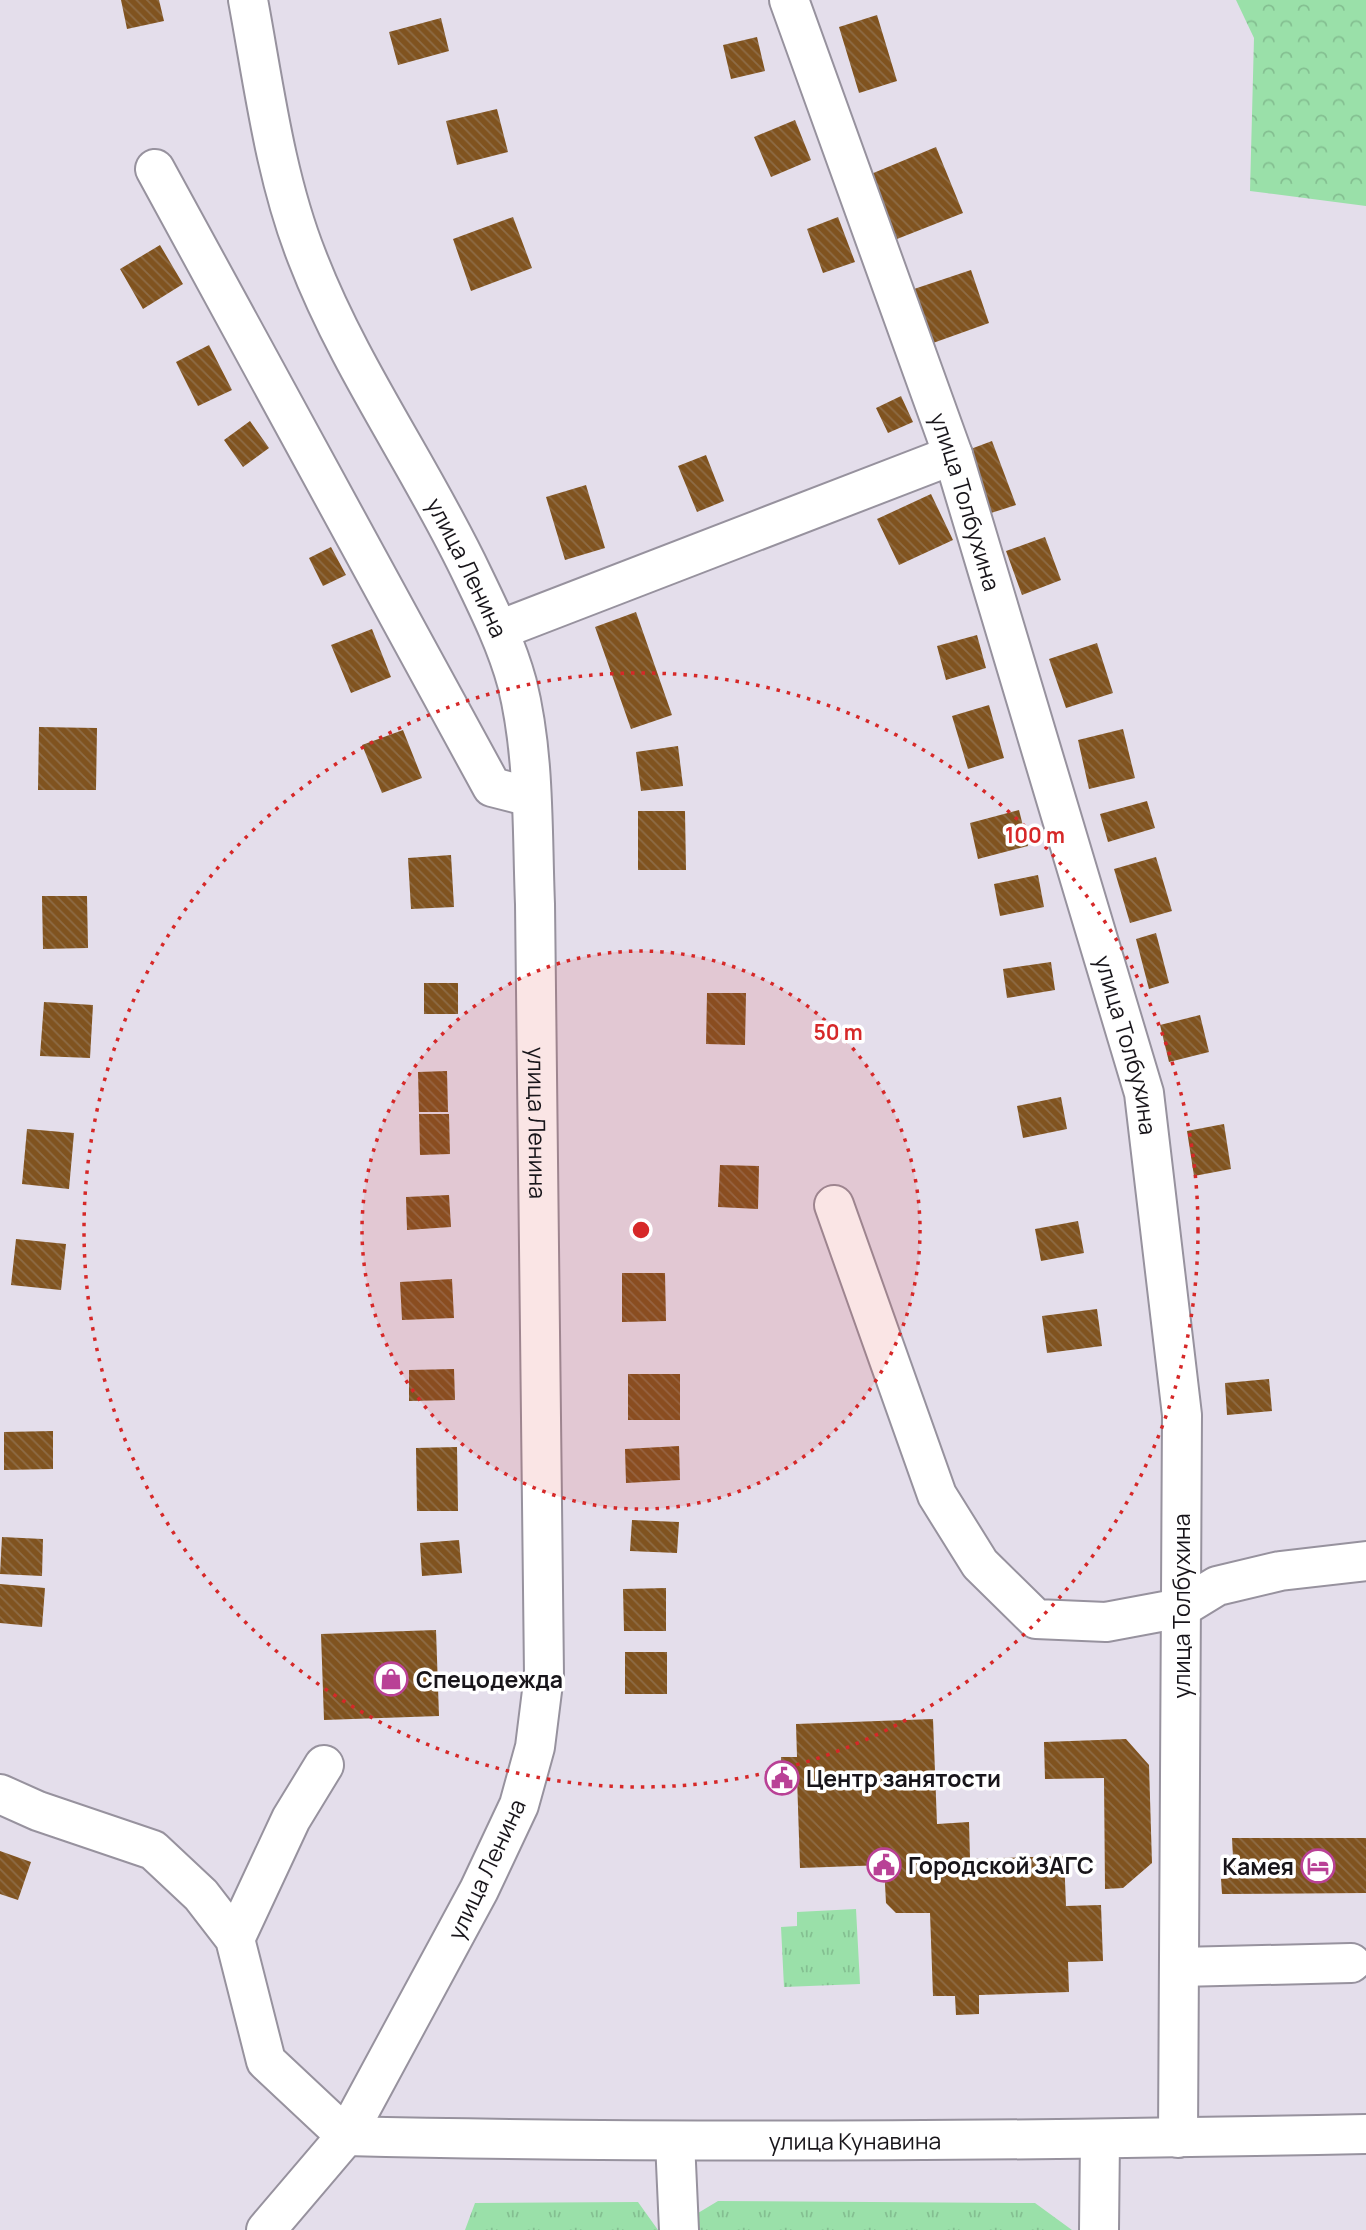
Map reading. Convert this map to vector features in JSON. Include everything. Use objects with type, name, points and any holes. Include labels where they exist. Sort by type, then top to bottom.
[{"type":"main road","name":"улица Ленина","points":[[248,0],[281,169],[307,257],[345,341],[452,530],[499,629],[517,683],[531,797],[544,1675],[535,1747],[519,1805],[479,1890],[346,2136],[266,2230]]},
{"type":"main road","name":"улица Толбухина","points":[[789,0],[953,455],[1144,1093],[1182,1415],[1178,2137]]},
{"type":"main road","points":[[156,169],[492,787],[531,797]]},
{"type":"main road","points":[[499,629],[953,455]]},
{"type":"main road","points":[[834,1205],[937,1495],[980,1564],[1036,1619],[1106,1622],[1181,1608],[1217,1586],[1280,1571],[1366,1562]]},
{"type":"main road","points":[[234,1939],[291,1819],[324,1766]]},
{"type":"main road","points":[[0,1794],[38,1811],[153,1850],[201,1895],[234,1939],[266,2061],[346,2136]]},
{"type":"main road","points":[[1180,1967],[1351,1964]]},
{"type":"main road","name":"улица Кунавина","points":[[346,2136],[675,2141],[1100,2139],[1366,2134]]},
{"type":"main road","points":[[1099,2230],[1100,2139]]},
{"type":"main road","points":[[675,2141],[678,2230]]},
{"type":"green space","points":[[1236,0],[1366,0],[1366,206],[1250,191],[1254,38]]},
{"type":"green space","points":[[856,1909],[860,1984],[784,1987],[781,1927],[797,1926],[797,1912]]},
{"type":"green space","points":[[718,2201],[1035,2203],[1072,2230],[694,2230],[693,2216]]},
{"type":"green space","points":[[638,2202],[658,2230],[465,2230],[475,2203]]},
{"type":"building","points":[[121,0],[159,0],[164,21],[127,29]]},
{"type":"building","points":[[877,15],[897,81],[859,93],[839,27]]},
{"type":"building","points":[[441,18],[449,51],[398,65],[389,32]]},
{"type":"building","points":[[757,37],[765,71],[731,79],[723,45]]},
{"type":"building","points":[[497,109],[508,152],[457,165],[446,121]]},
{"type":"building","points":[[795,120],[811,160],[771,177],[754,137]]},
{"type":"building","points":[[936,147],[963,213],[897,239],[871,174]]},
{"type":"building","points":[[513,217],[532,268],[471,291],[453,239]]},
{"type":"building","points":[[838,217],[855,262],[823,273],[807,229]]},
{"type":"building","points":[[160,245],[183,284],[143,309],[120,269]]},
{"type":"building","points":[[971,270],[989,323],[933,343],[914,289]]},
{"type":"building","points":[[209,345],[232,390],[198,406],[176,362]]},
{"type":"building","points":[[901,396],[913,422],[888,433],[876,408]]},
{"type":"building","points":[[250,421],[269,448],[243,467],[224,440]]},
{"type":"building","points":[[992,441],[1016,505],[991,513],[968,450]]},
{"type":"building","points":[[706,455],[724,501],[697,512],[678,466]]},
{"type":"building","points":[[586,485],[605,548],[565,560],[546,497]]},
{"type":"building","points":[[931,494],[953,540],[899,565],[877,519]]},
{"type":"building","points":[[1045,537],[1061,580],[1022,595],[1006,551]]},
{"type":"building","points":[[331,547],[346,575],[323,586],[309,558]]},
{"type":"building","points":[[636,612],[672,715],[631,729],[595,627]]},
{"type":"building","points":[[372,629],[391,677],[351,693],[331,645]]},
{"type":"building","points":[[977,635],[986,668],[946,680],[937,646]]},
{"type":"building","points":[[1097,643],[1113,693],[1066,708],[1049,659]]},
{"type":"building","points":[[989,705],[1004,758],[968,769],[952,716]]},
{"type":"building","points":[[39,727],[97,728],[96,790],[38,790]]},
{"type":"building","points":[[1123,729],[1135,778],[1089,789],[1078,740]]},
{"type":"building","points":[[403,730],[422,778],[382,793],[362,745]]},
{"type":"building","points":[[678,746],[683,786],[641,791],[636,752]]},
{"type":"building","points":[[1147,801],[1155,828],[1108,842],[1100,814]]},
{"type":"building","points":[[1019,810],[1028,846],[978,859],[970,823]]},
{"type":"building","points":[[638,811],[685,811],[686,870],[638,870]]},
{"type":"building","points":[[451,855],[454,907],[411,909],[408,858]]},
{"type":"building","points":[[1156,857],[1172,911],[1130,923],[1114,869]]},
{"type":"building","points":[[1038,875],[1044,907],[1000,916],[994,884]]},
{"type":"building","points":[[42,896],[87,896],[88,948],[43,949]]},
{"type":"building","points":[[1156,933],[1169,983],[1149,989],[1136,939]]},
{"type":"building","points":[[1051,962],[1055,990],[1007,998],[1003,969]]},
{"type":"building","points":[[424,983],[458,983],[458,1014],[424,1014]]},
{"type":"building","points":[[707,993],[746,993],[745,1045],[706,1044]]},
{"type":"building","points":[[44,1002],[93,1005],[90,1058],[40,1056]]},
{"type":"building","points":[[1200,1015],[1209,1052],[1169,1062],[1160,1025]]},
{"type":"building","points":[[447,1071],[448,1112],[419,1112],[418,1072]]},
{"type":"building","points":[[1061,1097],[1067,1129],[1023,1138],[1017,1106]]},
{"type":"building","points":[[419,1114],[449,1114],[450,1154],[420,1155]]},
{"type":"building","points":[[1224,1124],[1231,1169],[1194,1176],[1187,1131]]},
{"type":"building","points":[[27,1129],[74,1133],[69,1189],[22,1184]]},
{"type":"building","points":[[720,1165],[759,1166],[758,1209],[718,1207]]},
{"type":"building","points":[[449,1195],[451,1227],[407,1230],[406,1197]]},
{"type":"building","points":[[1078,1221],[1084,1253],[1041,1261],[1035,1229]]},
{"type":"building","points":[[16,1239],[66,1244],[61,1290],[11,1285]]},
{"type":"building","points":[[622,1273],[665,1273],[666,1321],[622,1322]]},
{"type":"building","points":[[452,1279],[454,1318],[402,1320],[400,1282]]},
{"type":"building","points":[[1097,1309],[1102,1346],[1047,1353],[1042,1316]]},
{"type":"building","points":[[454,1369],[455,1400],[409,1401],[409,1370]]},
{"type":"building","points":[[628,1374],[680,1374],[680,1420],[628,1420]]},
{"type":"building","points":[[1269,1379],[1272,1411],[1227,1415],[1225,1383]]},
{"type":"building","points":[[53,1431],[53,1469],[4,1470],[4,1432]]},
{"type":"building","points":[[679,1446],[680,1480],[626,1483],[625,1449]]},
{"type":"building","points":[[457,1447],[458,1511],[417,1511],[416,1448]]},
{"type":"building","points":[[632,1520],[679,1522],[677,1553],[630,1551]]},
{"type":"building","points":[[2,1537],[43,1539],[42,1576],[0,1574]]},
{"type":"building","points":[[459,1540],[462,1573],[422,1576],[420,1543]]},
{"type":"building","points":[[0,1584],[45,1588],[42,1627],[0,1623]]},
{"type":"building","points":[[666,1588],[666,1631],[624,1631],[623,1589]]},
{"type":"building","points":[[436,1630],[439,1716],[324,1720],[321,1634]]},
{"type":"building","points":[[625,1652],[667,1652],[667,1694],[625,1694]]},
{"type":"building","points":[[933,1719],[937,1824],[969,1822],[970,1859],[1064,1856],[1066,1906],[1101,1905],[1103,1961],[1068,1962],[1069,1992],[979,1995],[979,2014],[956,2015],[955,1996],[933,1996],[930,1913],[896,1913],[886,1903],[884,1865],[800,1868],[797,1777],[782,1778],[781,1757],[797,1757],[796,1724]]},
{"type":"building","points":[[1126,1739],[1149,1765],[1152,1863],[1123,1888],[1105,1889],[1104,1778],[1045,1779],[1044,1742]]},
{"type":"building","points":[[1232,1838],[1366,1838],[1366,1893],[1222,1894],[1221,1879],[1234,1877]]},
{"type":"building","points":[[0,1851],[31,1862],[18,1900],[0,1894]]},
{"type":"place","name":"Спецодежда","points":[[391,1679]]},
{"type":"place","name":"Центр занятости","points":[[782,1778]]},
{"type":"place","name":"Городской ЗАГС","points":[[884,1865]]},
{"type":"place","name":"Камея","points":[[1318,1866]]}]
